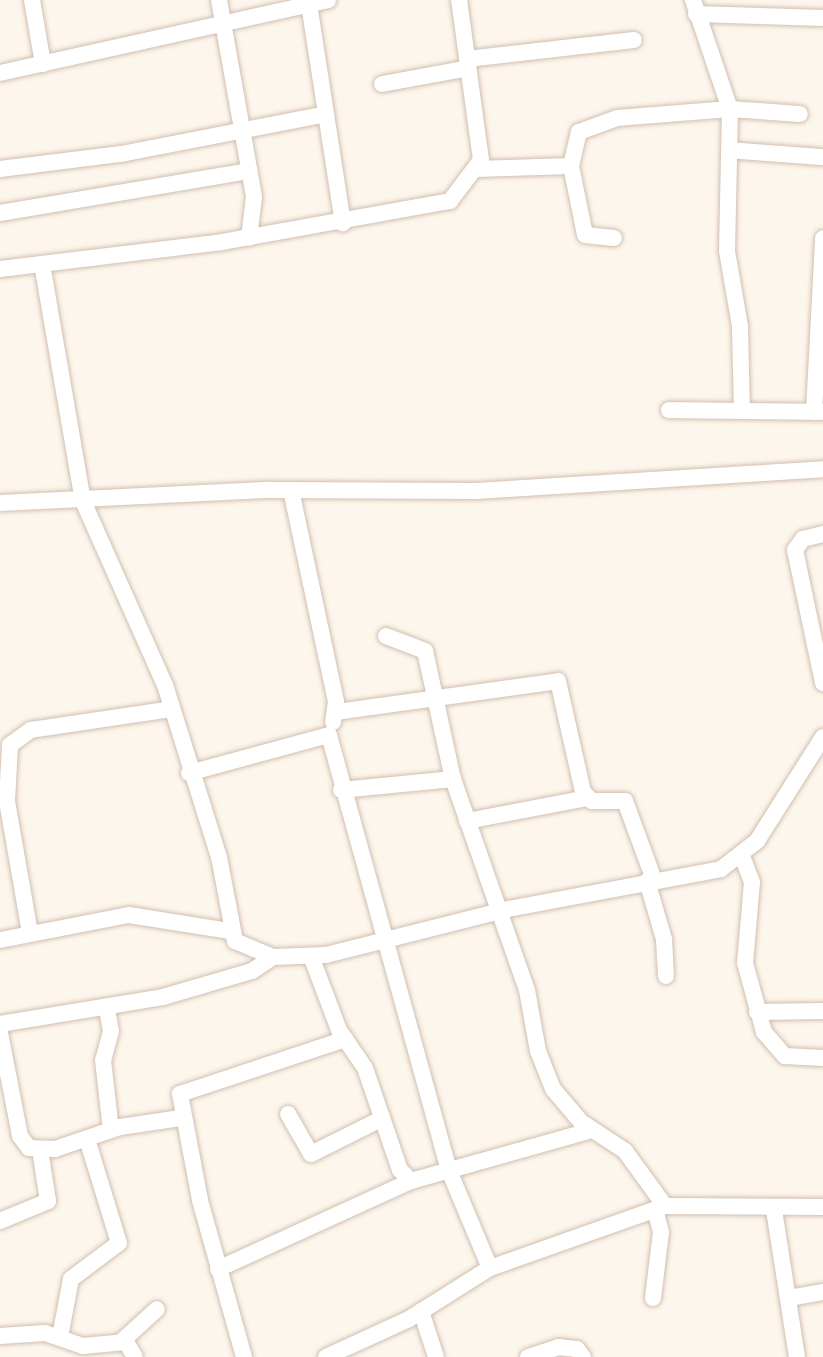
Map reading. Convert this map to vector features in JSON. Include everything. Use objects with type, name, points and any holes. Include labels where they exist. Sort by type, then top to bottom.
[{"type":"street","points":[[32,0],[43,64]]},
{"type":"street","points":[[219,0],[249,171],[249,238]]},
{"type":"street","points":[[0,73],[328,0]]},
{"type":"street","points":[[0,269],[249,238],[443,204],[481,160],[459,0]]},
{"type":"street","points":[[309,4],[343,223]]},
{"type":"street","points":[[742,411],[740,326],[727,251],[730,109],[722,70],[694,7],[823,18]]},
{"type":"street","points":[[382,84],[468,64],[634,40]]},
{"type":"street","points":[[614,237],[585,235],[571,166],[579,132],[591,125],[730,109],[800,114]]},
{"type":"street","points":[[0,169],[242,133],[326,114]]},
{"type":"street","points":[[729,150],[823,157]]},
{"type":"street","points":[[476,169],[571,166]]},
{"type":"street","points":[[0,213],[249,171]]},
{"type":"street","points":[[669,411],[819,412],[823,238]]},
{"type":"street","points":[[42,264],[83,500],[110,572],[151,648],[189,773],[219,857],[229,931],[235,941],[274,957]]},
{"type":"street","points":[[0,503],[292,489],[476,491],[823,469]]},
{"type":"street","points":[[292,489],[336,712],[329,735],[341,790],[450,1173],[490,1268]]},
{"type":"street","points":[[823,534],[803,539],[795,550],[823,682]]},
{"type":"street","points":[[386,636],[420,645],[453,779],[527,990],[544,1069],[566,1107],[592,1130],[625,1151],[660,1208],[662,1232],[653,1298]]},
{"type":"street","points":[[336,712],[558,681],[588,798]]},
{"type":"street","points":[[30,933],[7,801],[14,738],[31,730],[171,709]]},
{"type":"street","points":[[189,773],[329,735]]},
{"type":"street","points":[[0,1024],[107,1009],[225,980],[274,957],[311,956],[498,912],[721,869],[741,856],[823,737]]},
{"type":"street","points":[[341,790],[453,779]]},
{"type":"street","points":[[467,821],[588,798],[625,801],[650,881],[664,939],[666,976]]},
{"type":"street","points":[[741,856],[752,876],[745,963],[757,1012],[776,1051],[823,1058]]},
{"type":"street","points":[[0,940],[129,915],[229,931]]},
{"type":"street","points":[[311,956],[345,1039],[365,1068],[381,1119],[411,1181]]},
{"type":"street","points":[[107,1009],[111,1031],[103,1060],[111,1130]]},
{"type":"street","points":[[757,1012],[823,1011]]},
{"type":"street","points":[[0,1033],[4,1070],[20,1136],[40,1150],[48,1201],[0,1221]]},
{"type":"street","points":[[244,1357],[218,1269],[180,1118],[180,1094],[188,1088],[345,1039]]},
{"type":"street","points":[[288,1114],[311,1154],[381,1119]]},
{"type":"street","points":[[40,1150],[111,1130],[180,1118]]},
{"type":"street","points":[[218,1269],[411,1181],[450,1173],[592,1130]]},
{"type":"street","points":[[60,1337],[71,1279],[119,1243],[86,1139]]},
{"type":"street","points":[[326,1357],[421,1311],[490,1268],[660,1208],[774,1210],[823,1207]]},
{"type":"street","points":[[774,1210],[797,1357]]},
{"type":"street","points":[[789,1298],[823,1292]]},
{"type":"street","points":[[0,1336],[60,1337],[78,1350],[122,1342],[157,1309]]},
{"type":"street","points":[[421,1311],[436,1357]]},
{"type":"street","points":[[122,1342],[135,1357]]},
{"type":"street","points":[[528,1357],[558,1347],[583,1357]]}]
